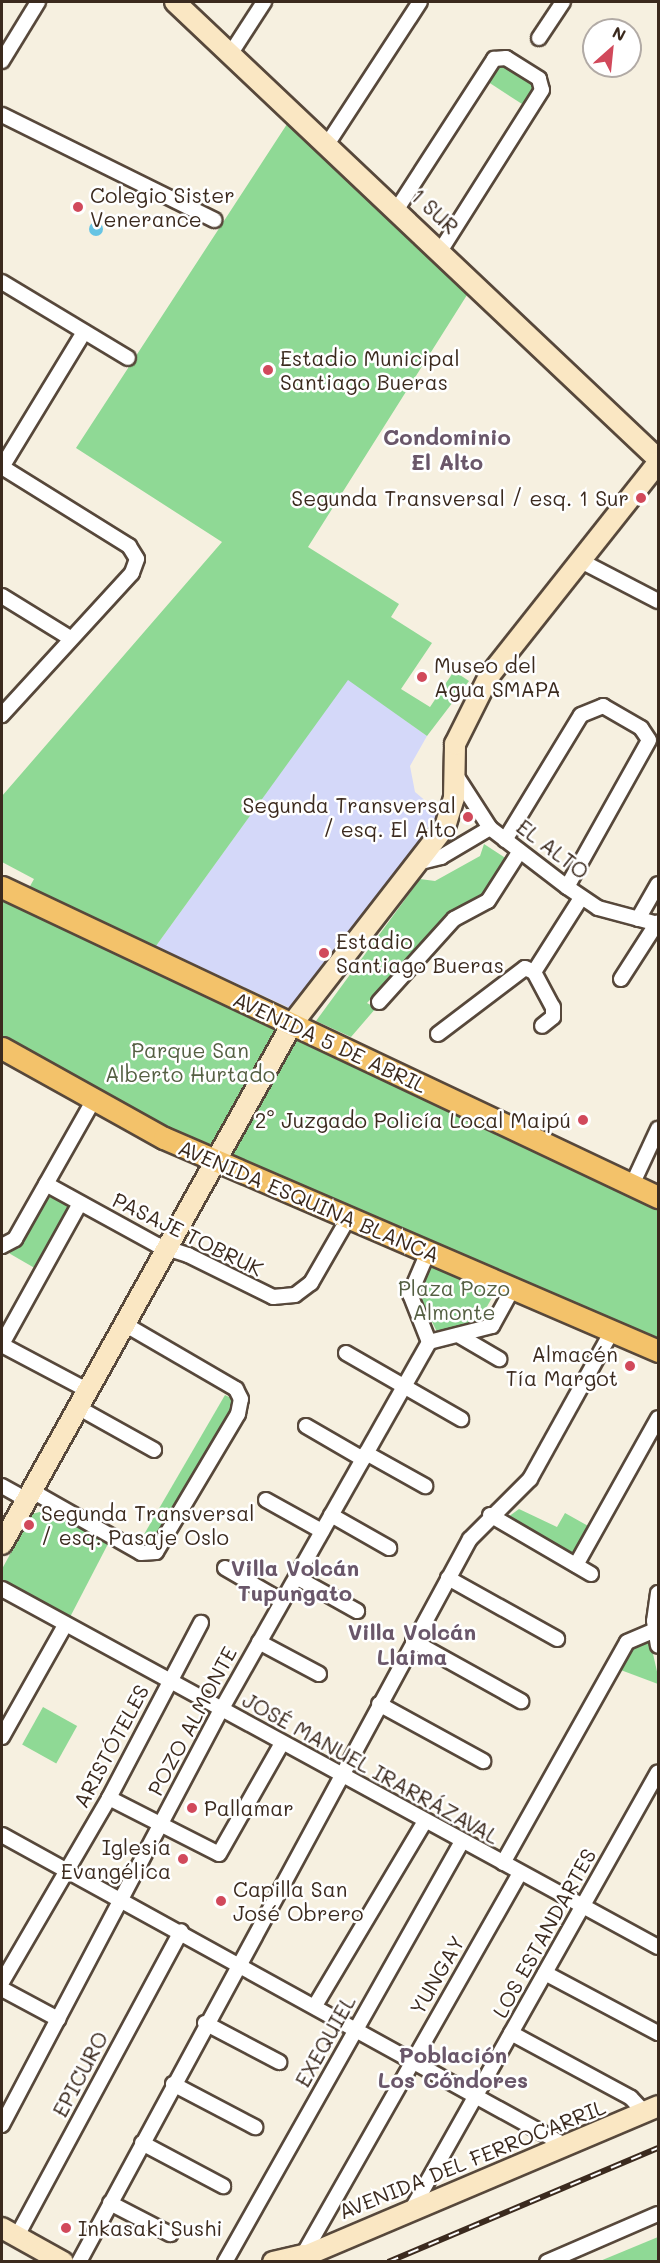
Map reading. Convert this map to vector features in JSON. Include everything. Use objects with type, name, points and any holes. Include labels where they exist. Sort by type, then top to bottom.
[{"type":"main road","name":"1 SUR","points":[[175,2],[441,250],[658,461]]},
{"type":"main road","points":[[2,1544],[170,1248],[292,1024],[421,862],[449,818],[452,768],[459,736],[489,676],[658,461]]},
{"type":"main road","name":"AVENIDA 5 DE ABRIL","points":[[2,886],[658,1197]]},
{"type":"main road","name":"AVENIDA ESQUINA BLANCA","points":[[2,1048],[93,1101],[216,1160],[658,1351]]},
{"type":"main road","name":"AVENIDA DEL FERROCARRIL","points":[[273,2262],[297,2258],[652,2109]]},
{"type":"main road","points":[[9,2232],[63,2262]]},
{"type":"street","points":[[2,61],[38,2]]},
{"type":"street","points":[[231,53],[264,2]]},
{"type":"street","points":[[328,143],[420,2]]},
{"type":"street","points":[[539,38],[563,2]]},
{"type":"street","points":[[397,209],[494,59],[506,58],[544,84],[441,250]]},
{"type":"street","points":[[2,115],[214,220]]},
{"type":"street","points":[[2,282],[128,358]]},
{"type":"street","points":[[2,715],[135,568],[136,559],[129,546],[2,467],[84,332]]},
{"type":"street","points":[[579,560],[658,601]]},
{"type":"street","points":[[2,596],[70,638]]},
{"type":"street","points":[[506,840],[573,724],[600,705],[654,737],[567,887]]},
{"type":"street","name":"EL ALTO","points":[[452,768],[490,828],[581,898],[638,919],[658,923]]},
{"type":"street","points":[[421,862],[441,857],[490,828]]},
{"type":"street","points":[[379,1002],[454,919],[488,901],[520,851]]},
{"type":"street","points":[[638,919],[658,884]]},
{"type":"street","points":[[534,972],[581,898]]},
{"type":"street","points":[[621,979],[658,923]]},
{"type":"street","points":[[438,1034],[522,970],[534,972]]},
{"type":"street","points":[[534,972],[554,1010],[542,1026]]},
{"type":"street","points":[[2,1246],[12,1242],[93,1101]]},
{"type":"street","points":[[632,1185],[658,1129]]},
{"type":"street","name":"PASAJE TOBRUK","points":[[46,1184],[250,1290],[288,1297],[311,1283],[348,1217]]},
{"type":"street","points":[[80,1203],[2,1344],[154,1450]]},
{"type":"street","points":[[428,1252],[410,1294],[429,1342],[495,1324],[513,1288]]},
{"type":"street","points":[[2,1486],[29,1495],[151,1554],[164,1545],[241,1399],[231,1385],[126,1325]]},
{"type":"street","points":[[79,2262],[237,1962],[448,1578],[490,1515],[530,1479],[612,1331]]},
{"type":"street","points":[[458,1335],[499,1359]]},
{"type":"street","name":"POZO ALMONTE","points":[[2,2125],[221,1710],[429,1342]]},
{"type":"street","points":[[346,1353],[461,1419]]},
{"type":"street","points":[[576,1565],[658,1418]]},
{"type":"street","points":[[306,1426],[425,1486]]},
{"type":"street","points":[[266,1500],[322,1531]]},
{"type":"street","points":[[331,1515],[389,1548]]},
{"type":"street","points":[[490,1515],[591,1574]]},
{"type":"street","points":[[225,1568],[282,1601]]},
{"type":"street","points":[[296,1577],[357,1611]]},
{"type":"street","points":[[448,1578],[557,1639]]},
{"type":"street","name":"JOSÉ MANUEL IRARRÁZAVAL","points":[[2,1589],[658,1947]]},
{"type":"street","points":[[658,1593],[655,1630],[658,1646]]},
{"type":"street","name":"ARISTÓTELES","points":[[2,1982],[64,1869],[109,1798],[168,1681],[201,1623]]},
{"type":"street","points":[[2,1737],[65,1625]]},
{"type":"street","points":[[502,1863],[627,1642],[655,1630]]},
{"type":"street","points":[[414,1641],[521,1701]]},
{"type":"street","points":[[259,1642],[319,1674]]},
{"type":"street","points":[[379,1704],[483,1761]]},
{"type":"street","points":[[109,1798],[219,1854],[282,1743]]},
{"type":"street","name":"LOS ESTANDARTES","points":[[412,2209],[658,1772]]},
{"type":"street","points":[[316,2004],[424,1821]]},
{"type":"street","points":[[2,1834],[357,2026],[568,2146]]},
{"type":"street","name":"EXEQUIEL","points":[[225,2262],[462,1841]]},
{"type":"street","name":"YUNGAY","points":[[297,2258],[520,1873]]},
{"type":"street","name":"EPICURO","points":[[9,2232],[181,1931]]},
{"type":"street","points":[[545,1973],[658,2033]]},
{"type":"street","points":[[2,1989],[58,2019]]},
{"type":"street","points":[[205,2024],[279,2062]]},
{"type":"street","points":[[511,2033],[652,2109]]},
{"type":"street","points":[[173,2084],[255,2127]]},
{"type":"street","points":[[142,2143],[223,2186]]},
{"type":"street","points":[[110,2203],[170,2234]]},
{"type":"street","points":[[547,2262],[658,2214]]},
{"type":"shaded area","points":[[348,679],[427,736],[410,766],[415,792],[440,813],[294,1010],[156,946]]},
{"type":"green space","points":[[502,60],[540,85],[526,106],[488,82]]},
{"type":"green space","name":"Estadio Municipal Santiago Bueras","points":[[289,121],[467,295],[308,547],[399,604],[391,617],[432,643],[401,689],[430,707],[454,671],[469,681],[427,736],[348,680],[156,946],[29,888],[34,879],[2,862],[2,796],[222,542],[76,448]]},
{"type":"green space","points":[[484,844],[507,859],[484,898],[458,908],[367,1003],[376,1008],[351,1037],[316,1021],[420,879],[435,881],[480,856]]},
{"type":"green space","name":"Parque San Alberto Hurtado","points":[[2,897],[658,1203],[658,1342],[150,1122],[2,1040]]},
{"type":"green space","points":[[45,1192],[73,1208],[37,1269],[10,1253]]},
{"type":"green space","name":"Plaza Pozo Almonte","points":[[434,1260],[497,1289],[477,1324],[438,1334],[419,1295]]},
{"type":"green space","points":[[225,1395],[233,1399],[231,1412],[158,1542],[148,1549],[139,1543]]},
{"type":"green space","points":[[51,1509],[109,1542],[68,1621],[2,1584],[2,1569],[32,1514]]},
{"type":"green space","points":[[519,1509],[557,1527],[565,1513],[590,1527],[574,1558],[504,1520]]},
{"type":"green space","points":[[649,1636],[658,1684],[618,1669],[636,1641]]},
{"type":"green space","points":[[43,1707],[77,1726],[56,1764],[22,1745]]},
{"type":"green space","points":[[658,2237],[658,2261],[600,2261]]},
{"type":"water","points":[[96,222],[101,224],[103,229],[101,234],[96,236],[91,234],[89,229],[91,224]]},
{"type":"railway","points":[[388,2262],[658,2148]]},
{"type":"place","name":"Colegio Sister Venerance","points":[[78,207]]},
{"type":"place","name":"Estadio Municipal Santiago Bueras","points":[[268,370]]},
{"type":"place","name":"Segunda Transversal / esq. 1 Sur","points":[[641,498]]},
{"type":"place","name":"Museo del Agua SMAPA","points":[[422,677]]},
{"type":"place","name":"Segunda Transversal / esq. El Alto","points":[[468,817]]},
{"type":"place","name":"Estadio Santiago Bueras","points":[[324,953]]},
{"type":"place","name":"2° Juzgado Policía Local Maipú","points":[[583,1120]]},
{"type":"place","name":"Almacén Tía Margot","points":[[630,1366]]},
{"type":"place","name":"Segunda Transversal / esq. Pasaje Oslo","points":[[29,1525]]},
{"type":"place","name":"Pallamar","points":[[192,1808]]},
{"type":"place","name":"Iglesia Evangélica","points":[[183,1859]]},
{"type":"place","name":"Capilla San José Obrero","points":[[221,1901]]},
{"type":"place","name":"Inkasaki Sushi","points":[[66,2228]]},
{"type":"district","name":"Condominio El Alto","points":[[447,449]]},
{"type":"district","name":"Villa Volcán Tupungato","points":[[295,1580]]},
{"type":"district","name":"Villa Volcán Llaima","points":[[412,1644]]},
{"type":"district","name":"Población Los Cóndores","points":[[453,2066]]}]
